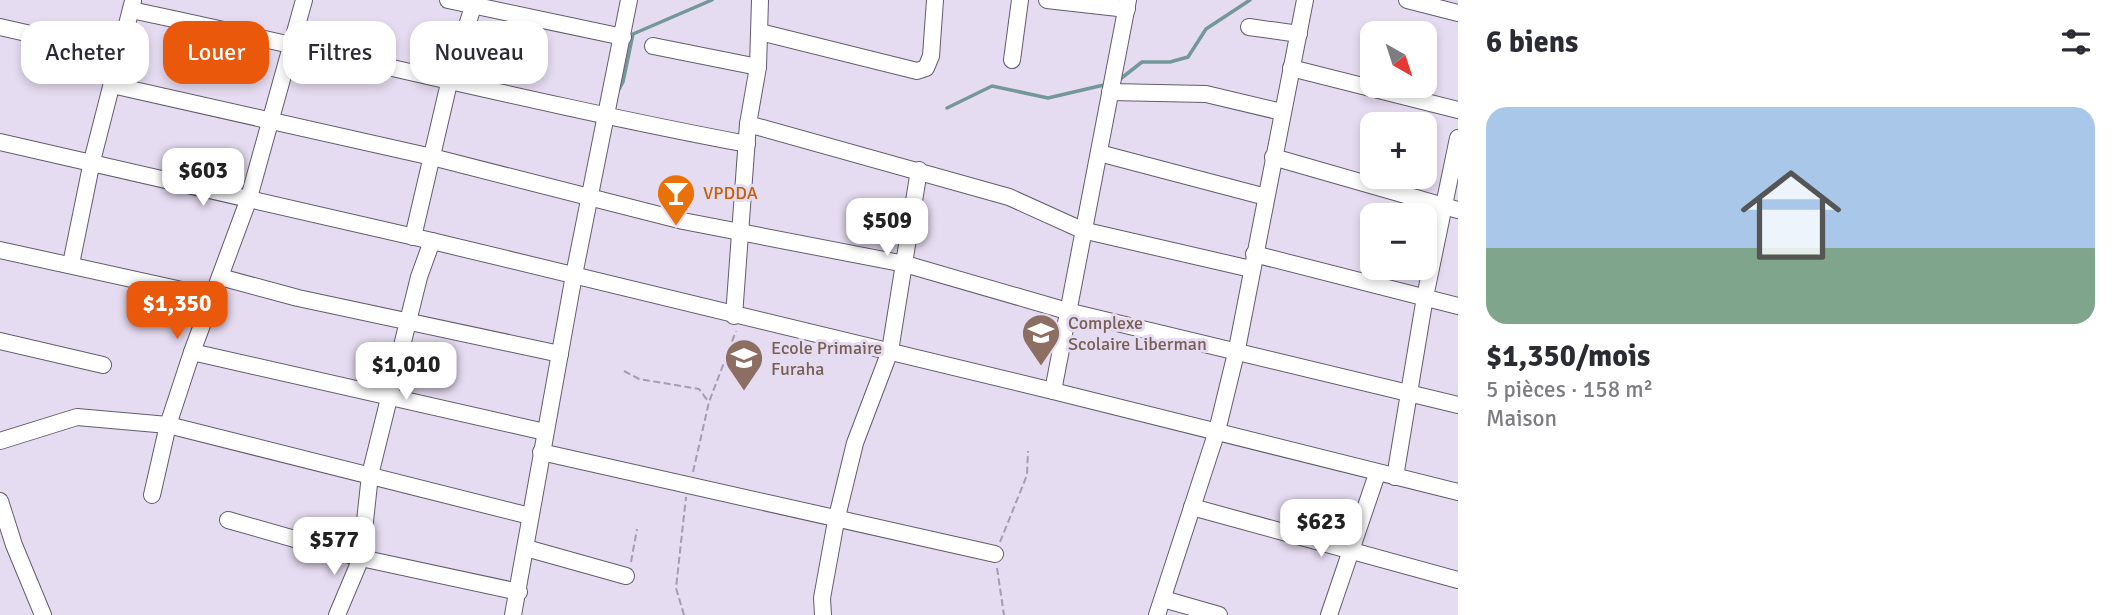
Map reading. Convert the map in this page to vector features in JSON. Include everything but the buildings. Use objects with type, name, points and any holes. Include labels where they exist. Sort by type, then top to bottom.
[{"type":"street","points":[[298,21],[304,0]]},
{"type":"street","points":[[448,0],[474,3],[623,37]]},
{"type":"street","points":[[513,615],[573,275],[629,0]]},
{"type":"street","points":[[734,316],[748,124],[758,67],[760,0]]},
{"type":"street","points":[[760,32],[916,71],[926,68],[931,56],[935,0]]},
{"type":"street","points":[[1012,60],[1020,0]]},
{"type":"street","points":[[1047,0],[1128,5],[1082,230],[1053,391]]},
{"type":"street","points":[[1157,615],[1217,431],[1237,349],[1305,0]]},
{"type":"street","points":[[1407,0],[1458,13]]},
{"type":"street","points":[[468,21],[474,3]]},
{"type":"street","points":[[132,5],[283,42]]},
{"type":"street","points":[[0,27],[21,32]]},
{"type":"street","points":[[1249,27],[1299,34]]},
{"type":"street","points":[[653,46],[758,67]]},
{"type":"street","points":[[1292,68],[1458,110]]},
{"type":"street","points":[[152,495],[168,425],[248,201],[283,73]]},
{"type":"street","points":[[414,236],[449,84]]},
{"type":"street","points":[[453,84],[606,118],[747,144]]},
{"type":"street","points":[[71,264],[92,161],[112,85],[589,195],[683,221],[905,264],[1067,311],[1237,349],[1458,405]]},
{"type":"street","points":[[1110,92],[1206,94],[1282,112]]},
{"type":"street","points":[[748,124],[1009,197],[1082,230],[1252,262],[1458,306]]},
{"type":"street","points":[[1395,477],[1425,297],[1451,208],[1458,138]]},
{"type":"street","points":[[0,142],[92,161],[248,201],[414,236],[1458,492]]},
{"type":"street","points":[[1099,153],[1266,197]]},
{"type":"street","points":[[1273,157],[1451,208]]},
{"type":"street","points":[[822,615],[822,598],[836,521],[855,443],[890,351],[919,170]]},
{"type":"street","points":[[337,615],[361,558],[370,475],[419,277],[432,241]]},
{"type":"street","points":[[0,250],[209,296],[212,303]]},
{"type":"street","points":[[220,277],[409,322],[560,354]]},
{"type":"street","points":[[0,341],[103,365]]},
{"type":"street","points":[[192,352],[545,432]]},
{"type":"street","points":[[0,441],[77,417],[168,425],[530,516]]},
{"type":"street","points":[[541,453],[836,521],[995,554]]},
{"type":"street","points":[[1329,615],[1377,474]]},
{"type":"street","points":[[0,501],[7,547],[43,615]]},
{"type":"street","points":[[1192,507],[1353,549],[1458,580]]},
{"type":"street","points":[[228,520],[361,558],[519,592]]},
{"type":"street","points":[[526,548],[626,576]]},
{"type":"street","points":[[1163,599],[1219,615]]},
{"type":"path","points":[[684,615],[676,588],[679,544],[686,520],[686,486],[694,471],[709,402],[736,333],[734,316]]},
{"type":"path","points":[[624,371],[639,379],[699,389],[709,402]]},
{"type":"path","points":[[1004,615],[995,554],[1027,475],[1028,451]]},
{"type":"path","points":[[626,576],[636,549],[637,529]]},
{"type":"waterway","points":[[618,91],[623,82],[633,34],[712,0]]},
{"type":"waterway","points":[[1119,80],[1142,62],[1170,62],[1188,57],[1206,29],[1250,0]]},
{"type":"waterway","points":[[947,108],[992,86],[1048,98],[1108,84]]},
{"type":"place","name":"VPDDA","points":[[676,227]]},
{"type":"place","name":"Complexe Scolaire Liberman","points":[[1041,367]]},
{"type":"place","name":"Ecole Primaire Furaha","points":[[744,392]]}]
